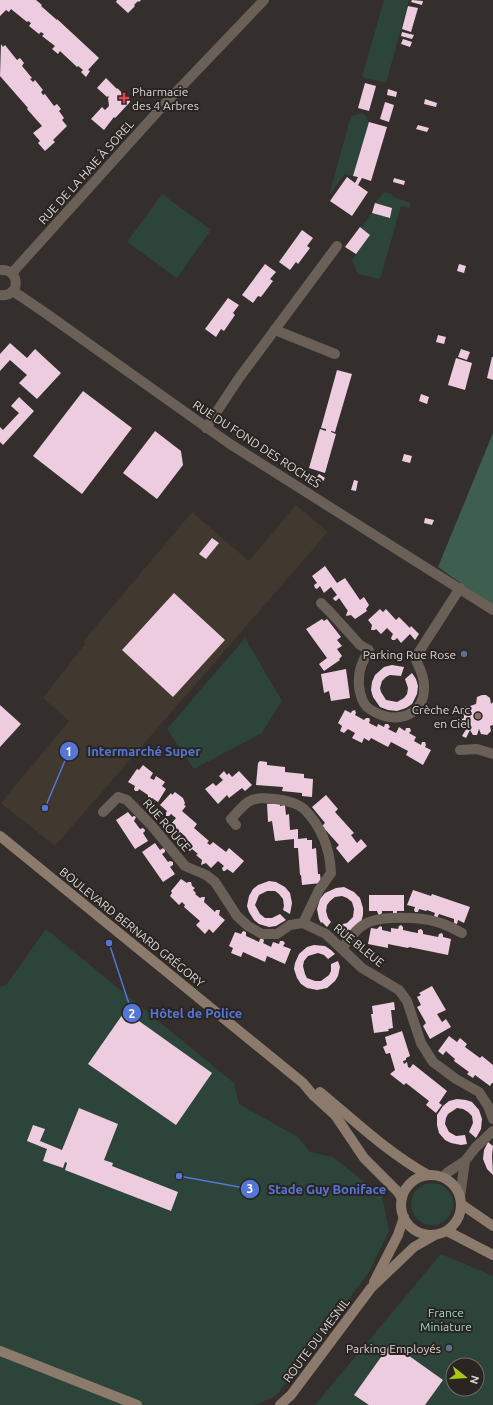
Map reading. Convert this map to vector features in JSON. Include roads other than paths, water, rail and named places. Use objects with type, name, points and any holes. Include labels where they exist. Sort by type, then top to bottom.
[{"type":"street","name":"RUE DE LA HAIE À SOREL","points":[[12,273],[160,110],[263,1]]},
{"type":"street","points":[[206,428],[239,378],[337,246]]},
{"type":"street","points":[[0,270],[12,273],[16,283],[13,292],[6,296],[0,296]]},
{"type":"street","name":"RUE DU FOND DES ROCHES","points":[[13,292],[44,312],[230,444],[493,610]]},
{"type":"street","points":[[275,329],[336,354]]},
{"type":"street","points":[[321,603],[360,646],[369,650],[361,664],[358,679],[360,694],[366,706],[378,714],[390,717],[400,717],[412,714],[418,708],[423,698],[424,685],[422,672],[416,658],[460,588]]},
{"type":"street","points":[[460,750],[477,748],[493,754]]},
{"type":"street","name":"RUE ROUGE","points":[[103,812],[118,797],[127,800],[152,826],[185,866],[206,875],[216,882],[237,916],[248,926],[262,934],[277,934],[290,925],[303,923]]},
{"type":"street","points":[[236,825],[231,820],[248,802],[262,797],[292,803],[303,809],[315,824],[326,841],[330,858],[331,873],[319,890],[303,923]]},
{"type":"street","name":"BOULEVARD BERNARD GRÉGORY","points":[[0,836],[303,1083],[313,1095],[342,1123],[364,1158],[402,1198]]},
{"type":"street","points":[[342,948],[356,929],[365,923],[386,918],[428,920],[445,924],[462,933]]},
{"type":"street","name":"RUE BLEUE","points":[[303,923],[326,934],[362,968],[399,990],[407,1002],[413,1025],[421,1043],[433,1062],[456,1079],[479,1092],[488,1106],[493,1119]]},
{"type":"street","name":"BOULEVARD BERNARD GRÉGORY","points":[[303,1083],[317,1090],[397,1155],[428,1175]]},
{"type":"street","points":[[443,1177],[465,1161],[476,1147],[493,1131]]},
{"type":"street","points":[[465,1161],[461,1200],[460,1213],[457,1220],[447,1231],[435,1235],[420,1233],[407,1223],[404,1217],[402,1210],[402,1198],[411,1182],[419,1177],[435,1175],[443,1177],[454,1185],[461,1200],[493,1226]]},
{"type":"street","name":"ROUTE DU MESNIL","points":[[371,1288],[398,1235],[404,1217]]},
{"type":"street","points":[[447,1231],[493,1255]]},
{"type":"street","name":"ROUTE DU MESNIL","points":[[280,1405],[291,1395],[371,1288],[414,1247],[435,1235]]},
{"type":"street","points":[[0,1351],[137,1405]]},
{"type":"place","name":"Pharmacie des 4 Arbres","points":[[124,98]]},
{"type":"place","name":"Parking Rue Rose","points":[[464,654]]},
{"type":"place","name":"Crèche Arc en Ciel","points":[[478,716]]},
{"type":"place","name":"Intermarché Super","points":[[45,808]]},
{"type":"place","name":"Hôtel de Police","points":[[109,943]]},
{"type":"place","name":"Stade Guy Boniface","points":[[179,1176]]},
{"type":"place","name":"Parking Employés","points":[[449,1348]]},
{"type":"park label","name":"France Miniature","points":[[446,1319]]}]
